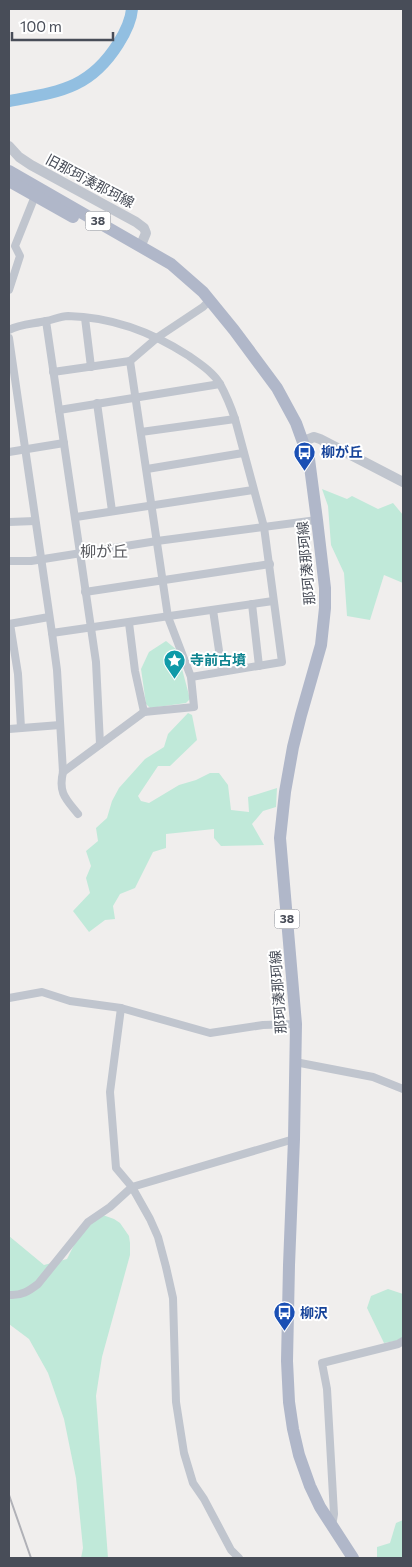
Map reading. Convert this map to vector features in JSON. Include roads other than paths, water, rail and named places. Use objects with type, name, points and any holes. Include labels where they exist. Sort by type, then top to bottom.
[{"type":"main road","name":"那珂湊那珂線","points":[[9,171],[141,245],[171,264],[210,300],[277,388],[304,441],[312,476],[325,608],[321,645],[300,715],[293,747],[285,792],[280,838],[296,1024],[289,1265],[289,1402],[299,1455],[320,1507],[353,1558]]},
{"type":"main road","name":"那珂湊那珂線","points":[[9,181],[165,270],[183,276]]},
{"type":"street","name":"旧那珂湊那珂線","points":[[9,146],[19,157],[31,165],[136,222],[144,228],[146,233],[141,245]]},
{"type":"street","points":[[9,290],[20,256],[15,246],[35,196]]},
{"type":"street","points":[[53,372],[130,361],[210,300]]},
{"type":"street","points":[[9,330],[16,326],[66,316],[133,326],[158,338],[202,365],[220,384],[235,419],[264,527],[282,662],[191,676]]},
{"type":"street","points":[[85,318],[91,367]]},
{"type":"street","points":[[46,321],[96,662],[100,744]]},
{"type":"street","points":[[9,338],[57,670],[63,772],[60,784],[62,793],[78,814]]},
{"type":"street","points":[[63,772],[144,712],[194,706],[191,676],[168,617],[130,361]]},
{"type":"street","points":[[59,410],[136,396],[220,384]]},
{"type":"street","points":[[97,403],[112,512]]},
{"type":"street","points":[[141,432],[235,419]]},
{"type":"street","points":[[304,441],[314,437],[320,439],[403,482]]},
{"type":"street","points":[[9,452],[64,443]]},
{"type":"street","points":[[147,469],[243,453]]},
{"type":"street","points":[[76,517],[254,490]]},
{"type":"street","points":[[9,561],[80,554],[157,541],[317,520]]},
{"type":"street","points":[[9,522],[35,521]]},
{"type":"street","points":[[85,592],[270,564]]},
{"type":"street","points":[[52,633],[273,601]]},
{"type":"street","points":[[252,604],[259,666]]},
{"type":"street","points":[[213,610],[222,671]]},
{"type":"street","points":[[21,728],[18,674],[12,660],[9,624],[49,616]]},
{"type":"street","points":[[129,622],[135,670],[144,712]]},
{"type":"street","points":[[9,698],[18,696]]},
{"type":"street","points":[[9,729],[60,725]]},
{"type":"street","points":[[9,998],[42,992],[70,1001],[122,1008],[210,1033],[263,1025],[296,1024]]},
{"type":"street","points":[[122,1008],[110,1092],[116,1168],[132,1187],[158,1237],[173,1298],[176,1402],[184,1453],[193,1483],[204,1499],[231,1550],[239,1558]]},
{"type":"street","points":[[295,1062],[373,1077],[403,1089]]},
{"type":"street","points":[[9,1295],[30,1291],[38,1284],[88,1222],[110,1207],[132,1187],[294,1139]]},
{"type":"street","points":[[332,1526],[334,1514],[328,1408],[322,1363],[398,1344],[403,1341]]},
{"type":"waterway","points":[[9,101],[57,91],[83,80],[107,59],[121,40],[129,23],[132,9]]},
{"type":"railway","points":[[9,1495],[31,1558]]},
{"type":"place","name":"柳が丘","points":[[305,471]]},
{"type":"place","name":"寺前古墳","points":[[174,679]]},
{"type":"place","name":"柳沢","points":[[284,1332]]},
{"type":"district","name":"柳が丘","points":[[104,551]]}]
